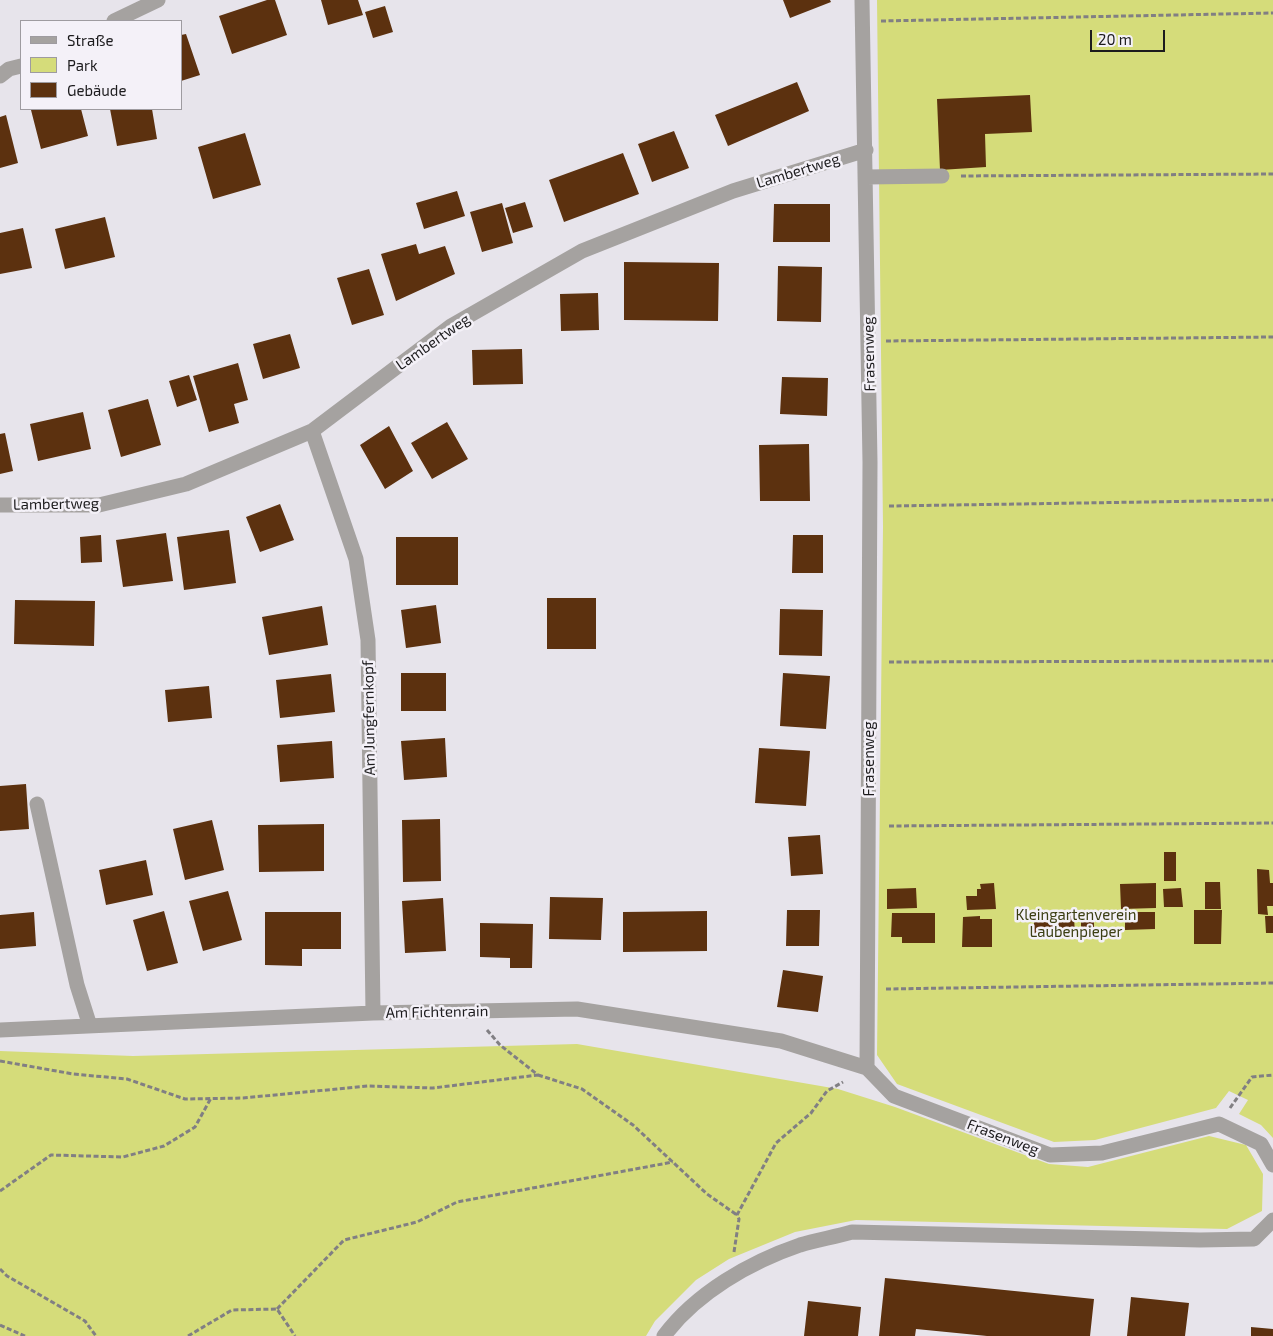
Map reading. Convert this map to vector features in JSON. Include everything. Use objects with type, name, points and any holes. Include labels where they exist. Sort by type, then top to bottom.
[{"type":"street","points":[[116,20],[158,0]]},
{"type":"street","name":"Frasenweg","points":[[862,0],[866,150],[870,506],[867,1068],[894,1096],[1050,1155],[1102,1154],[1219,1124]]},
{"type":"street","points":[[0,76],[10,68],[20,66]]},
{"type":"street","name":"Lambertweg","points":[[0,505],[99,505],[186,484],[312,431],[451,326],[582,250],[733,191],[866,150]]},
{"type":"street","points":[[866,177],[942,176]]},
{"type":"street","name":"Am Jungfernkopf","points":[[312,431],[356,560],[368,640],[373,1013]]},
{"type":"street","points":[[37,804],[77,985],[90,1026]]},
{"type":"street","name":"Am Fichtenrain","points":[[0,1030],[373,1013],[577,1009],[781,1041],[867,1068]]},
{"type":"street","points":[[1219,1124],[1261,1144],[1273,1165]]},
{"type":"street","points":[[664,1336],[684,1313],[730,1277],[799,1246],[852,1232],[1254,1239],[1273,1220]]},
{"type":"path","points":[[863,22],[1273,13]]},
{"type":"path","points":[[942,176],[1273,174]]},
{"type":"path","points":[[868,340],[1273,337]]},
{"type":"path","points":[[870,506],[1273,500]]},
{"type":"path","points":[[869,662],[1273,661]]},
{"type":"path","points":[[868,826],[1273,823]]},
{"type":"path","points":[[867,987],[884,989],[1273,983]]},
{"type":"path","points":[[471,1011],[500,1045],[538,1075],[582,1089],[633,1125],[707,1194],[737,1215]]},
{"type":"path","points":[[0,1061],[73,1074],[126,1080],[186,1099],[243,1098],[368,1086],[433,1088],[538,1075]]},
{"type":"path","points":[[730,1277],[737,1215],[776,1142],[811,1113],[827,1091],[867,1068]]},
{"type":"path","points":[[1219,1124],[1252,1077],[1273,1075]]},
{"type":"path","points":[[0,1191],[51,1155],[123,1157],[164,1146],[195,1127],[211,1098]]},
{"type":"path","points":[[188,1336],[232,1310],[278,1309],[344,1240],[418,1222],[457,1202],[673,1162]]},
{"type":"path","points":[[0,1270],[7,1276],[85,1321],[96,1336]]},
{"type":"path","points":[[278,1309],[295,1336]]},
{"type":"path","points":[[0,1325],[25,1336]]},
{"type":"green space","name":"Kleingartenverein Laubenpieper","points":[[877,0],[1273,0],[1273,1138],[1261,1125],[1239,1114],[1248,1100],[1229,1091],[1216,1108],[1095,1140],[1054,1142],[897,1084],[877,1055],[883,527]]},
{"type":"green space","points":[[577,1044],[838,1089],[895,1107],[1049,1164],[1088,1167],[1209,1136],[1246,1145],[1263,1174],[1262,1211],[1227,1229],[856,1220],[795,1232],[729,1259],[696,1280],[655,1321],[646,1336],[0,1336],[0,1051],[133,1056]]},
{"type":"building","points":[[267,0],[275,0],[287,35],[232,54],[219,16]]},
{"type":"building","points":[[321,0],[358,0],[363,15],[328,25]]},
{"type":"building","points":[[783,0],[830,0],[831,2],[790,18]]},
{"type":"building","points":[[385,6],[393,32],[373,38],[365,12]]},
{"type":"building","points":[[186,34],[200,75],[182,81],[182,35]]},
{"type":"building","points":[[797,82],[809,111],[728,146],[715,115]]},
{"type":"building","points":[[1030,95],[1032,132],[985,134],[986,167],[940,170],[937,99]]},
{"type":"building","points":[[31,110],[81,110],[88,136],[41,149]]},
{"type":"building","points":[[110,110],[152,110],[157,139],[117,146]]},
{"type":"building","points":[[6,115],[18,163],[0,168],[0,117]]},
{"type":"building","points":[[674,131],[689,168],[652,182],[638,144]]},
{"type":"building","points":[[245,133],[261,185],[213,199],[198,147]]},
{"type":"building","points":[[623,153],[639,194],[564,222],[549,180]]},
{"type":"building","points":[[457,191],[465,216],[424,229],[416,203]]},
{"type":"building","points":[[525,202],[533,227],[513,233],[505,208]]},
{"type":"building","points":[[502,203],[513,243],[482,252],[470,212]]},
{"type":"building","points":[[774,204],[830,204],[830,242],[773,242]]},
{"type":"building","points":[[105,217],[115,257],[65,269],[55,229]]},
{"type":"building","points":[[23,228],[32,268],[0,274],[0,233]]},
{"type":"building","points":[[416,244],[419,254],[445,246],[455,274],[396,301],[381,254]]},
{"type":"building","points":[[624,262],[719,263],[718,321],[624,320]]},
{"type":"building","points":[[778,266],[822,267],[821,322],[777,321]]},
{"type":"building","points":[[369,269],[384,315],[352,325],[337,278]]},
{"type":"building","points":[[598,293],[599,330],[561,331],[560,294]]},
{"type":"building","points":[[290,334],[300,368],[263,379],[253,344]]},
{"type":"building","points":[[522,349],[523,384],[473,385],[472,350]]},
{"type":"building","points":[[238,363],[248,400],[234,404],[239,423],[209,432],[193,376]]},
{"type":"building","points":[[189,375],[197,400],[177,407],[169,381]]},
{"type":"building","points":[[782,377],[828,378],[827,416],[780,414]]},
{"type":"building","points":[[148,399],[161,445],[121,457],[108,410]]},
{"type":"building","points":[[83,412],[91,449],[38,461],[30,424]]},
{"type":"building","points":[[447,422],[468,459],[432,479],[411,443]]},
{"type":"building","points":[[389,426],[413,471],[385,489],[360,445]]},
{"type":"building","points":[[5,433],[13,471],[0,474],[0,434]]},
{"type":"building","points":[[809,444],[810,501],[760,501],[759,445]]},
{"type":"building","points":[[280,504],[294,540],[260,552],[246,517]]},
{"type":"building","points":[[229,530],[236,583],[184,590],[177,537]]},
{"type":"building","points":[[166,533],[173,581],[123,587],[116,540]]},
{"type":"building","points":[[101,535],[102,562],[81,563],[80,537]]},
{"type":"building","points":[[793,535],[823,535],[823,573],[792,573]]},
{"type":"building","points":[[396,537],[458,537],[458,585],[396,585]]},
{"type":"building","points":[[547,598],[596,598],[596,649],[547,649]]},
{"type":"building","points":[[15,600],[95,601],[94,646],[14,644]]},
{"type":"building","points":[[436,605],[441,643],[406,648],[401,610]]},
{"type":"building","points":[[322,606],[328,645],[269,655],[262,617]]},
{"type":"building","points":[[780,609],[823,610],[822,656],[779,655]]},
{"type":"building","points":[[401,673],[446,673],[446,711],[401,711]]},
{"type":"building","points":[[783,673],[830,676],[826,729],[780,726]]},
{"type":"building","points":[[331,674],[335,712],[280,718],[276,680]]},
{"type":"building","points":[[209,686],[212,718],[168,722],[165,690]]},
{"type":"building","points":[[445,738],[447,777],[404,780],[401,741]]},
{"type":"building","points":[[332,741],[334,778],[280,782],[277,745]]},
{"type":"building","points":[[759,748],[810,751],[806,806],[755,803]]},
{"type":"building","points":[[26,784],[29,829],[0,831],[0,786]]},
{"type":"building","points":[[440,819],[441,881],[403,882],[402,820]]},
{"type":"building","points":[[212,820],[224,870],[185,880],[173,829]]},
{"type":"building","points":[[324,824],[324,871],[259,872],[258,825]]},
{"type":"building","points":[[820,835],[823,874],[791,876],[788,837]]},
{"type":"building","points":[[1164,852],[1176,852],[1176,881],[1164,881]]},
{"type":"building","points":[[146,860],[153,895],[106,905],[99,870]]},
{"type":"building","points":[[1257,869],[1269,870],[1270,883],[1273,883],[1273,906],[1267,906],[1268,915],[1258,914]]},
{"type":"building","points":[[1205,882],[1220,882],[1221,909],[1205,909]]},
{"type":"building","points":[[994,883],[996,909],[967,910],[966,896],[977,896],[977,889],[981,889],[980,884]]},
{"type":"building","points":[[1156,883],[1156,908],[1121,909],[1120,884]]},
{"type":"building","points":[[916,888],[917,908],[887,909],[887,889]]},
{"type":"building","points":[[1181,888],[1183,907],[1164,907],[1163,889]]},
{"type":"building","points":[[228,891],[242,940],[203,951],[189,901]]},
{"type":"building","points":[[550,897],[603,898],[601,940],[549,939]]},
{"type":"building","points":[[443,898],[446,951],[405,953],[402,901]]},
{"type":"building","points":[[787,910],[820,910],[819,946],[786,946]]},
{"type":"building","points":[[1194,910],[1222,910],[1221,944],[1194,944]]},
{"type":"building","points":[[164,911],[178,963],[147,971],[133,920]]},
{"type":"building","points":[[707,911],[707,951],[623,952],[623,912]]},
{"type":"building","points":[[34,912],[36,946],[0,949],[0,915]]},
{"type":"building","points":[[265,912],[341,912],[341,949],[302,949],[302,966],[265,965]]},
{"type":"building","points":[[1125,912],[1155,912],[1155,929],[1125,930]]},
{"type":"building","points":[[892,913],[935,913],[935,943],[902,943],[902,937],[891,937]]},
{"type":"building","points":[[1064,913],[1063,915],[1074,916],[1075,936],[1034,937],[1034,914]]},
{"type":"building","points":[[980,916],[980,919],[992,919],[992,947],[962,947],[963,917]]},
{"type":"building","points":[[1265,916],[1273,916],[1273,933],[1266,933]]},
{"type":"building","points":[[1081,920],[1094,920],[1094,933],[1081,933]]},
{"type":"building","points":[[480,923],[533,924],[532,968],[510,968],[510,958],[480,957]]},
{"type":"building","points":[[783,970],[823,976],[818,1012],[777,1007]]},
{"type":"building","points":[[885,1278],[1094,1299],[1090,1336],[987,1336],[916,1329],[915,1336],[879,1336]]},
{"type":"building","points":[[1131,1297],[1189,1303],[1185,1336],[1127,1336]]},
{"type":"building","points":[[808,1301],[861,1307],[858,1336],[804,1336]]},
{"type":"building","points":[[1251,1327],[1273,1329],[1273,1336],[1251,1336]]}]
